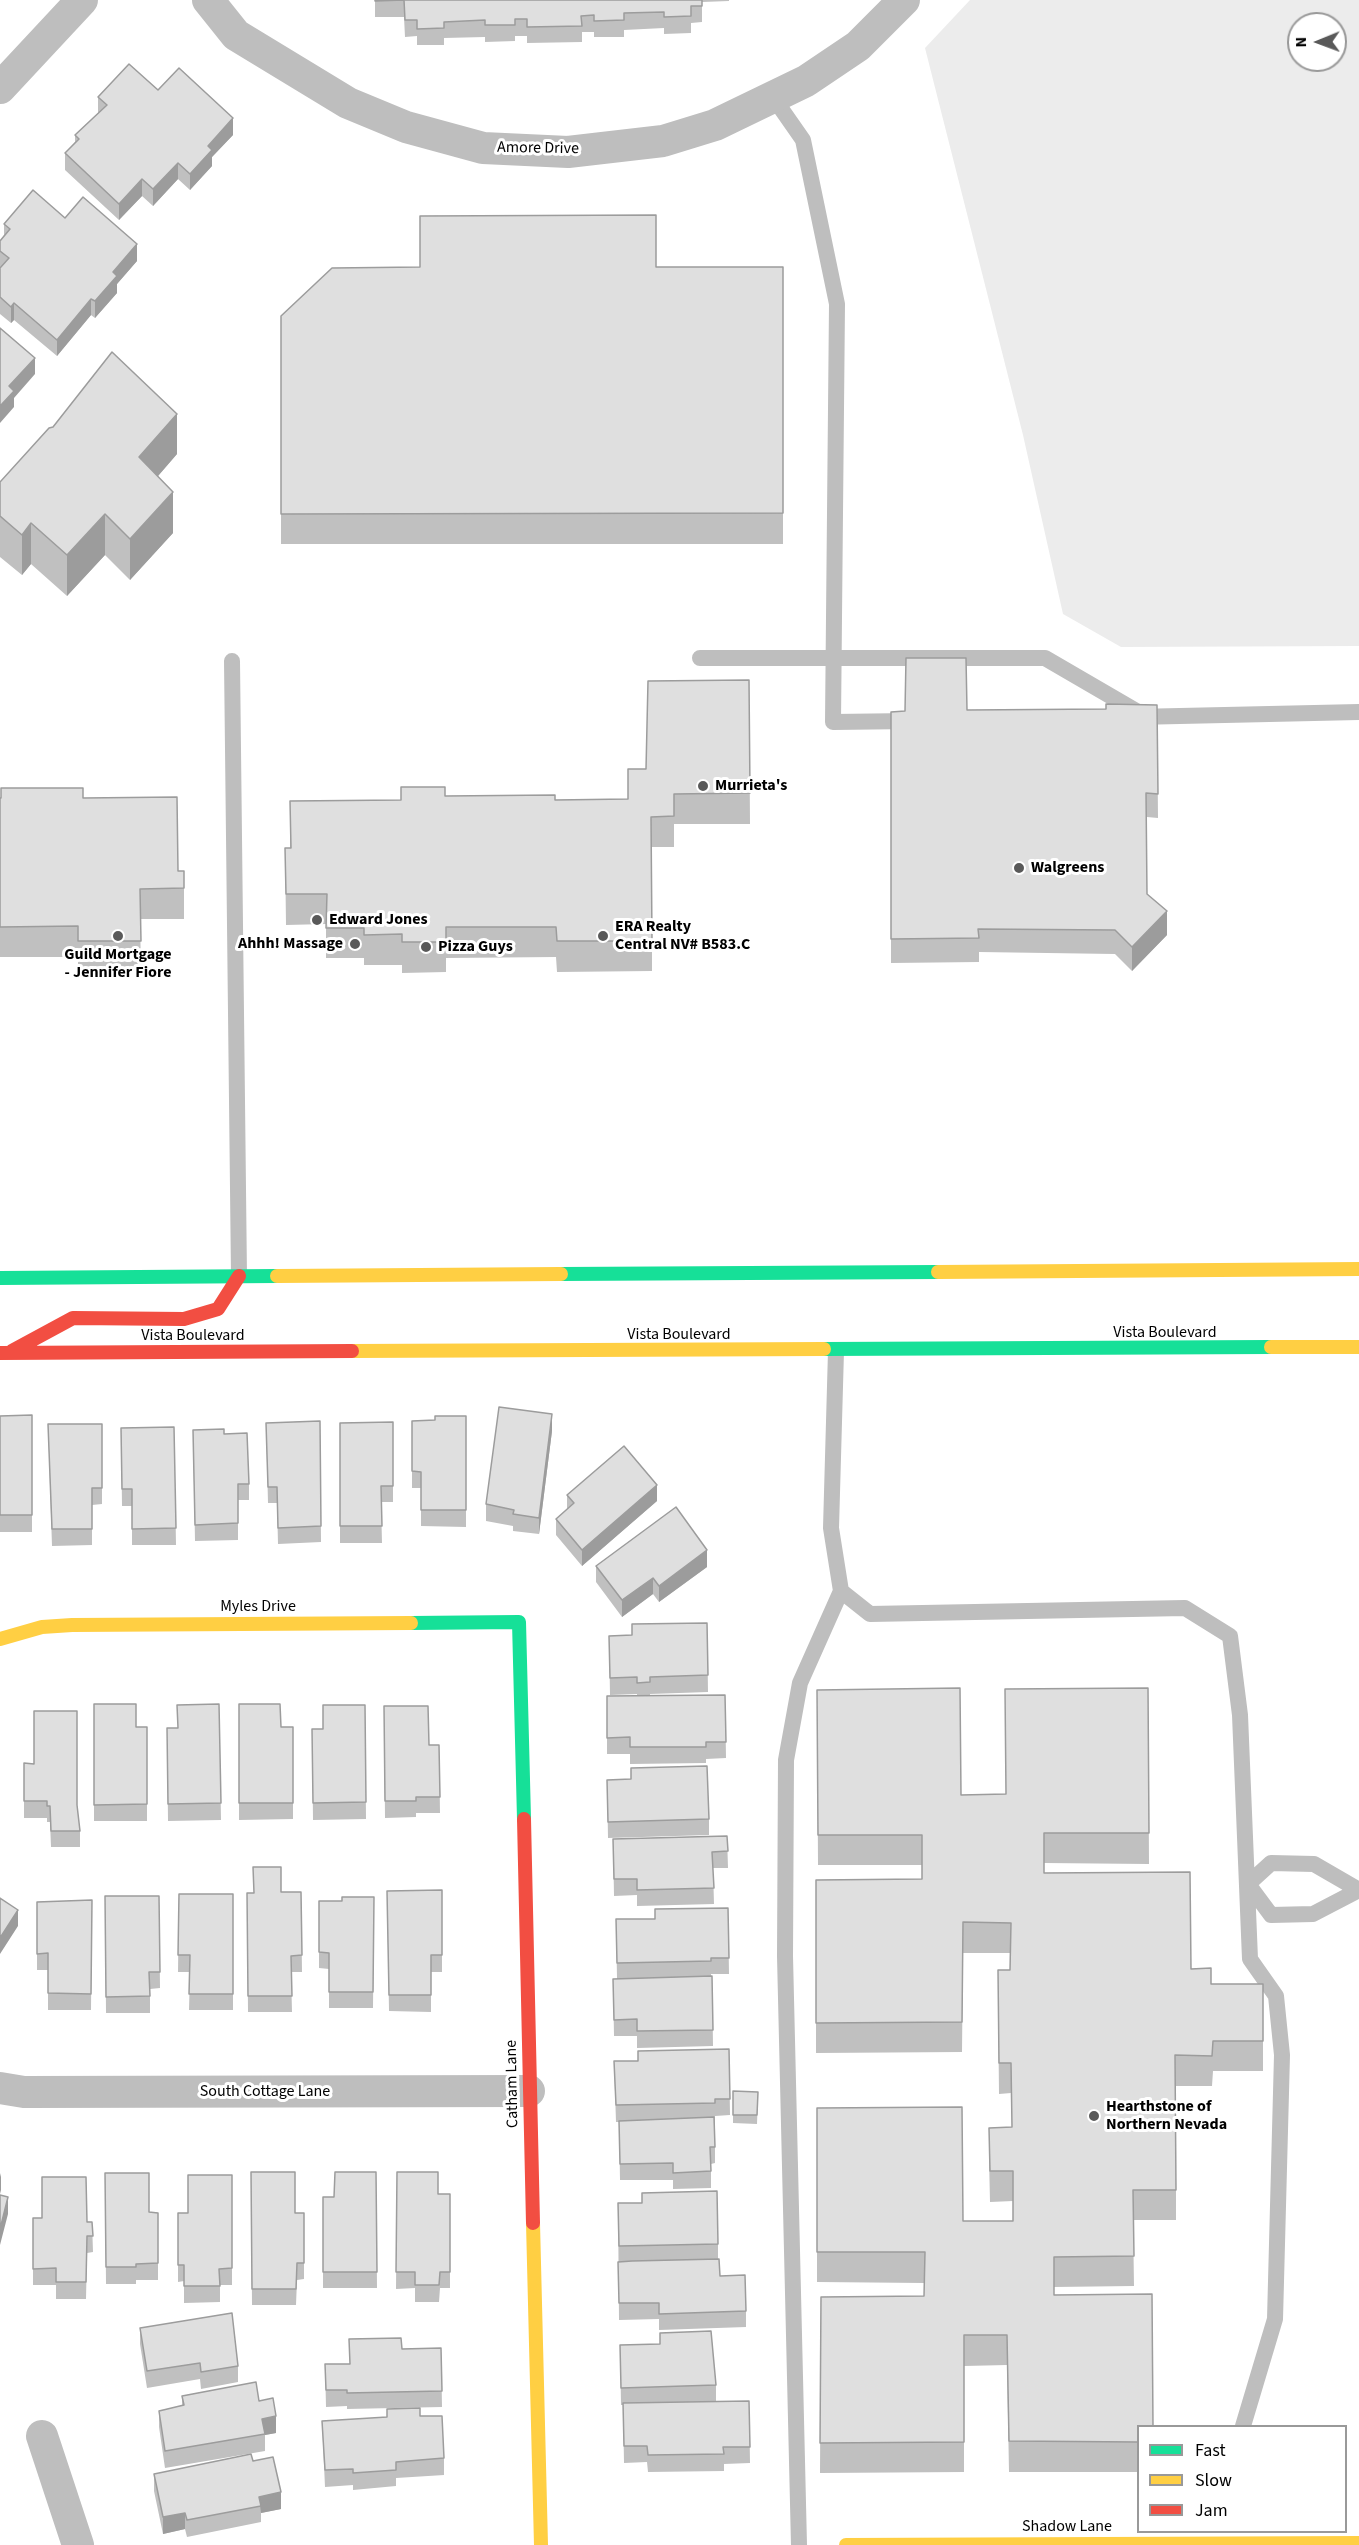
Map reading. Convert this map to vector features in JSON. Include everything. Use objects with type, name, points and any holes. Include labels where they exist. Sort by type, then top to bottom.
[{"type":"main road","points":[[0,1278],[1359,1269]]},
{"type":"main road","points":[[4,1353],[73,1318],[184,1319],[218,1309],[238,1276]]},
{"type":"main road","name":"Vista Boulevard","points":[[4,1353],[1359,1347]]},
{"type":"main road","name":"Myles Drive","points":[[0,1639],[42,1627],[72,1625],[519,1622]]},
{"type":"main road","name":"Catham Lane","points":[[519,1622],[541,2545]]},
{"type":"main road","name":"Shadow Lane","points":[[846,2545],[1240,2537],[1359,2543]]},
{"type":"street","points":[[0,88],[82,0]]},
{"type":"street","name":"Amore Drive","points":[[208,0],[236,35],[348,104],[406,127],[483,148],[568,152],[663,141],[715,125],[806,81],[858,46],[904,0]]},
{"type":"street","name":"South Cottage Lane","points":[[0,2088],[24,2092],[530,2091]]},
{"type":"street","points":[[42,2436],[78,2545]]},
{"type":"lane","points":[[773,97],[803,140],[837,304],[833,722],[927,720]]},
{"type":"lane","points":[[700,658],[1045,658],[1145,716]]},
{"type":"lane","points":[[232,661],[238,1276]]},
{"type":"lane","points":[[1111,717],[1359,712]]},
{"type":"lane","points":[[799,2545],[785,1956],[786,1760],[800,1683],[841,1591],[831,1528],[836,1351]]},
{"type":"lane","points":[[841,1591],[870,1614],[1185,1608],[1230,1636],[1240,1715],[1250,1959],[1276,1996],[1282,2055],[1275,2319],[1243,2425]]},
{"type":"lane","points":[[1248,1884],[1271,1863],[1314,1864],[1359,1890]]},
{"type":"lane","points":[[1248,1884],[1271,1915],[1312,1914],[1359,1890]]},
{"type":"shaded area","points":[[970,0],[1359,0],[1359,646],[1121,647],[1063,614],[1023,435],[925,48]]},
{"type":"building","points":[[404,0],[702,0],[702,6],[691,6],[691,16],[664,17],[664,12],[624,13],[624,20],[594,21],[594,15],[581,16],[582,26],[527,27],[527,19],[515,19],[515,25],[485,25],[485,20],[444,22],[444,28],[417,29],[417,20],[405,20]]},
{"type":"building","points":[[129,64],[158,90],[179,68],[233,118],[208,146],[212,150],[190,174],[178,163],[153,189],[142,179],[119,204],[65,153],[79,139],[75,135],[107,105],[98,97]]},
{"type":"building","points":[[33,190],[65,218],[83,197],[137,244],[113,272],[117,276],[95,301],[91,299],[57,340],[14,303],[11,307],[0,297],[0,268],[9,258],[0,251],[0,241],[10,229],[4,224]]},
{"type":"building","points":[[656,215],[656,267],[783,267],[783,513],[281,514],[281,316],[332,268],[420,267],[420,216]]},
{"type":"building","points":[[0,328],[35,358],[9,386],[14,391],[0,406]]},
{"type":"building","points":[[112,352],[177,414],[139,457],[173,492],[130,539],[105,514],[67,555],[31,523],[22,535],[0,516],[0,482],[49,428],[53,427]]},
{"type":"building","name":"Walgreens","points":[[906,658],[966,658],[967,710],[1106,709],[1106,704],[1157,705],[1158,794],[1146,793],[1147,894],[1167,911],[1132,947],[1115,930],[978,929],[979,938],[891,939],[891,712],[905,711]]},
{"type":"building","points":[[749,680],[750,793],[674,794],[674,816],[651,817],[652,941],[557,941],[556,927],[446,927],[446,942],[402,942],[402,934],[364,935],[364,928],[326,928],[327,894],[286,894],[285,848],[291,848],[290,801],[401,800],[401,787],[445,787],[445,796],[555,795],[555,800],[628,799],[628,769],[646,769],[648,681]]},
{"type":"building","points":[[1,788],[83,788],[83,798],[177,797],[178,871],[184,871],[184,888],[140,889],[141,941],[78,941],[78,926],[0,927]]},
{"type":"building","points":[[499,1407],[552,1414],[539,1518],[513,1514],[514,1510],[486,1504]]},
{"type":"building","points":[[32,1415],[32,1515],[0,1515],[0,1416]]},
{"type":"building","points":[[435,1416],[466,1416],[466,1510],[421,1510],[421,1472],[412,1471],[412,1421],[435,1420]]},
{"type":"building","points":[[320,1421],[321,1526],[278,1528],[277,1487],[268,1487],[266,1423]]},
{"type":"building","points":[[393,1422],[393,1486],[381,1486],[382,1526],[340,1526],[340,1423]]},
{"type":"building","points":[[48,1424],[102,1424],[102,1488],[92,1488],[92,1529],[52,1529]]},
{"type":"building","points":[[174,1427],[176,1528],[132,1529],[132,1489],[122,1489],[121,1428]]},
{"type":"building","points":[[224,1429],[224,1434],[247,1433],[249,1484],[238,1484],[238,1523],[195,1525],[193,1430]]},
{"type":"building","points":[[624,1446],[657,1485],[582,1550],[556,1519],[574,1503],[567,1495]]},
{"type":"building","points":[[676,1507],[707,1550],[659,1586],[653,1578],[622,1600],[596,1566]]},
{"type":"building","points":[[707,1623],[708,1675],[650,1677],[650,1682],[637,1683],[637,1677],[610,1678],[609,1636],[632,1635],[632,1624]]},
{"type":"building","name":"Hearthstone of Northern Nevada","points":[[960,1688],[961,1795],[1006,1794],[1005,1689],[1148,1688],[1149,1833],[1044,1833],[1044,1873],[1190,1872],[1191,1969],[1211,1968],[1211,1984],[1263,1984],[1263,2041],[1213,2041],[1212,2056],[1175,2055],[1176,2190],[1133,2190],[1134,2256],[1054,2257],[1054,2295],[1152,2294],[1153,2425],[1137,2425],[1137,2442],[1009,2441],[1007,2335],[964,2335],[964,2442],[820,2443],[821,2297],[924,2296],[925,2252],[817,2252],[817,2108],[962,2107],[963,2221],[1013,2221],[1013,2171],[990,2171],[989,2128],[1012,2127],[1011,2063],[999,2063],[998,1970],[1010,1970],[1011,1923],[963,1922],[962,2022],[816,2023],[816,1880],[922,1879],[922,1835],[818,1835],[817,1690]]},
{"type":"building","points":[[725,1695],[726,1742],[706,1742],[706,1747],[630,1747],[630,1737],[607,1738],[607,1696]]},
{"type":"building","points":[[94,1704],[136,1704],[136,1727],[147,1727],[147,1804],[94,1805]]},
{"type":"building","points":[[219,1704],[221,1803],[168,1804],[167,1728],[178,1728],[177,1705]]},
{"type":"building","points":[[239,1704],[280,1704],[281,1727],[293,1727],[293,1803],[239,1803]]},
{"type":"building","points":[[323,1705],[365,1705],[366,1802],[313,1803],[312,1729],[323,1729]]},
{"type":"building","points":[[384,1706],[428,1706],[429,1745],[439,1745],[440,1797],[416,1797],[416,1801],[385,1801]]},
{"type":"building","points":[[34,1711],[77,1711],[77,1805],[80,1831],[51,1831],[50,1806],[47,1806],[47,1801],[24,1801],[24,1763],[34,1764]]},
{"type":"building","points":[[707,1766],[709,1819],[608,1822],[607,1780],[631,1779],[631,1768]]},
{"type":"building","points":[[727,1836],[728,1851],[712,1852],[714,1888],[637,1890],[637,1879],[614,1879],[613,1839]]},
{"type":"building","points":[[253,1867],[281,1867],[281,1892],[301,1892],[302,1955],[291,1956],[292,1996],[248,1996],[247,1893],[254,1893]]},
{"type":"building","points":[[442,1890],[442,1955],[431,1955],[431,1995],[389,1995],[387,1891]]},
{"type":"building","points":[[179,1894],[233,1894],[233,1994],[189,1994],[190,1955],[178,1955]]},
{"type":"building","points":[[105,1896],[159,1896],[160,1972],[149,1972],[150,1996],[106,1997]]},
{"type":"building","points":[[342,1897],[374,1897],[373,1992],[329,1992],[329,1953],[319,1952],[319,1901],[342,1901]]},
{"type":"building","points":[[0,1898],[18,1910],[0,1938]]},
{"type":"building","points":[[92,1900],[91,1994],[48,1993],[48,1953],[37,1954],[37,1902]]},
{"type":"building","points":[[728,1908],[729,1958],[711,1958],[711,1961],[617,1963],[616,1919],[655,1919],[655,1909]]},
{"type":"building","points":[[712,1976],[713,2030],[637,2031],[637,2019],[614,2020],[613,1979]]},
{"type":"building","points":[[729,2049],[730,2099],[715,2099],[715,2103],[616,2105],[614,2061],[638,2061],[638,2051]]},
{"type":"building","points":[[733,2091],[758,2092],[757,2115],[733,2115]]},
{"type":"building","points":[[714,2117],[715,2147],[710,2147],[711,2171],[673,2173],[673,2163],[620,2164],[619,2121]]},
{"type":"building","points":[[251,2172],[295,2172],[295,2213],[304,2213],[304,2263],[297,2263],[296,2289],[252,2289]]},
{"type":"building","points":[[335,2172],[376,2172],[377,2272],[323,2272],[323,2197],[334,2197]]},
{"type":"building","points":[[397,2172],[438,2172],[438,2194],[450,2194],[450,2272],[440,2272],[439,2285],[415,2285],[415,2272],[396,2272]]},
{"type":"building","points":[[105,2173],[149,2173],[149,2212],[158,2213],[158,2263],[136,2264],[136,2267],[106,2267]]},
{"type":"building","points":[[188,2175],[232,2175],[232,2268],[219,2269],[220,2286],[184,2286],[184,2265],[178,2265],[178,2213],[188,2213]]},
{"type":"building","points":[[42,2177],[86,2177],[87,2222],[92,2222],[93,2236],[87,2236],[86,2282],[56,2282],[56,2268],[33,2269],[33,2218],[42,2218]]},
{"type":"building","points":[[717,2191],[718,2244],[619,2246],[618,2203],[642,2203],[642,2193]]},
{"type":"building","points":[[0,2195],[8,2197],[0,2229]]},
{"type":"building","points":[[719,2259],[720,2276],[745,2275],[746,2311],[659,2314],[659,2303],[619,2303],[618,2262]]},
{"type":"building","points":[[232,2313],[238,2366],[201,2372],[200,2363],[147,2371],[140,2328]]},
{"type":"building","points":[[711,2331],[716,2385],[621,2388],[620,2345],[660,2344],[660,2333]]},
{"type":"building","points":[[401,2338],[402,2349],[441,2348],[442,2391],[347,2393],[347,2390],[326,2390],[325,2364],[350,2364],[349,2339]]},
{"type":"building","points":[[256,2382],[259,2401],[273,2398],[276,2416],[262,2419],[265,2434],[165,2451],[159,2411],[184,2405],[182,2396]]},
{"type":"building","points":[[749,2401],[750,2447],[723,2447],[724,2454],[648,2455],[647,2446],[624,2446],[623,2403]]},
{"type":"building","points":[[420,2408],[420,2416],[442,2416],[444,2458],[396,2462],[396,2470],[353,2473],[353,2469],[325,2470],[322,2421],[387,2417],[387,2409]]},
{"type":"building","points":[[251,2454],[253,2461],[273,2457],[281,2492],[259,2497],[261,2506],[187,2520],[185,2513],[163,2517],[154,2474]]},
{"type":"traffic: fast","points":[[561,1274],[938,1272]]},
{"type":"traffic: fast","points":[[0,1278],[277,1276]]},
{"type":"traffic: fast","points":[[824,1349],[1271,1347]]},
{"type":"traffic: fast","points":[[411,1623],[519,1622],[524,1819]]},
{"type":"traffic: slow","points":[[938,1272],[1359,1269]]},
{"type":"traffic: slow","points":[[277,1276],[561,1274]]},
{"type":"traffic: slow","points":[[1271,1347],[1359,1347]]},
{"type":"traffic: slow","points":[[352,1351],[824,1349]]},
{"type":"traffic: slow","points":[[0,1639],[42,1627],[72,1625],[411,1623]]},
{"type":"traffic: slow","points":[[533,2223],[541,2545]]},
{"type":"traffic: slow","points":[[846,2545],[1359,2543]]},
{"type":"traffic: jam","points":[[12,1351],[73,1318],[184,1319],[218,1309],[239,1276]]},
{"type":"traffic: jam","points":[[0,1353],[352,1351]]},
{"type":"traffic: jam","points":[[524,1819],[533,2223]]},
{"type":"place","name":"Murrieta's","points":[[703,786]]},
{"type":"place","name":"Walgreens","points":[[1019,868]]},
{"type":"place","name":"Edward Jones","points":[[317,920]]},
{"type":"place","name":"Guild Mortgage - Jennifer Fiore","points":[[118,936]]},
{"type":"place","name":"ERA Realty Central NV# B583.C","points":[[603,936]]},
{"type":"place","name":"Ahhh! Massage","points":[[355,944]]},
{"type":"place","name":"Pizza Guys","points":[[426,947]]},
{"type":"place","name":"Hearthstone of Northern Nevada","points":[[1094,2116]]}]
